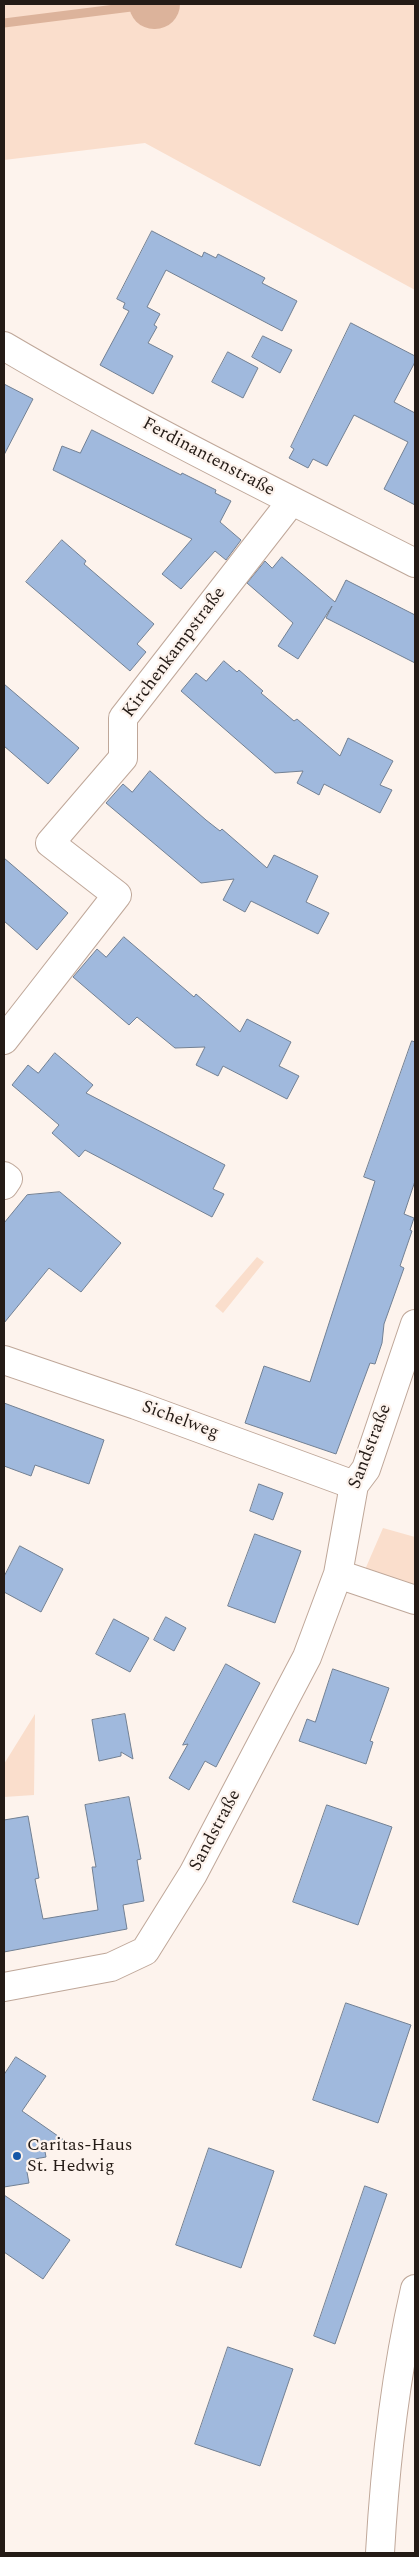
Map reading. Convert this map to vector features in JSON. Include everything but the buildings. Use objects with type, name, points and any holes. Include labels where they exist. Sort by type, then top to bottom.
[{"type":"street","name":"Ferdinantenstraße","points":[[4,346],[67,383],[290,502],[415,563]]},
{"type":"street","name":"Kirchenkampstraße","points":[[7,1031],[117,895],[50,843],[123,758],[123,718],[290,502]]},
{"type":"street","points":[[4,1176],[8,1179],[4,1184]]},
{"type":"street","name":"Sandstraße","points":[[4,1987],[111,1967],[145,1951],[193,1874],[303,1665],[338,1574],[354,1485],[366,1469],[415,1324]]},
{"type":"street","name":"Sichelweg","points":[[4,1360],[136,1405],[354,1485]]},
{"type":"street","points":[[338,1574],[415,1600]]},
{"type":"street","points":[[380,2553],[385,2470],[397,2376],[411,2329],[415,2289]]},
{"type":"shaded area","points":[[4,4],[415,4],[415,290],[145,143],[4,160]]},
{"type":"shaded area","points":[[257,1257],[264,1262],[223,1313],[215,1306]]},
{"type":"shaded area","points":[[383,1528],[415,1537],[415,1588],[364,1572]]},
{"type":"shaded area","points":[[35,1714],[34,1795],[4,1797],[4,1764]]},
{"type":"waterway","points":[[4,23],[155,4]]},
{"type":"waterway","points":[[155,4],[160,4]]},
{"type":"place","name":"Caritas-Haus St. Hedwig","points":[[17,2156]]}]
